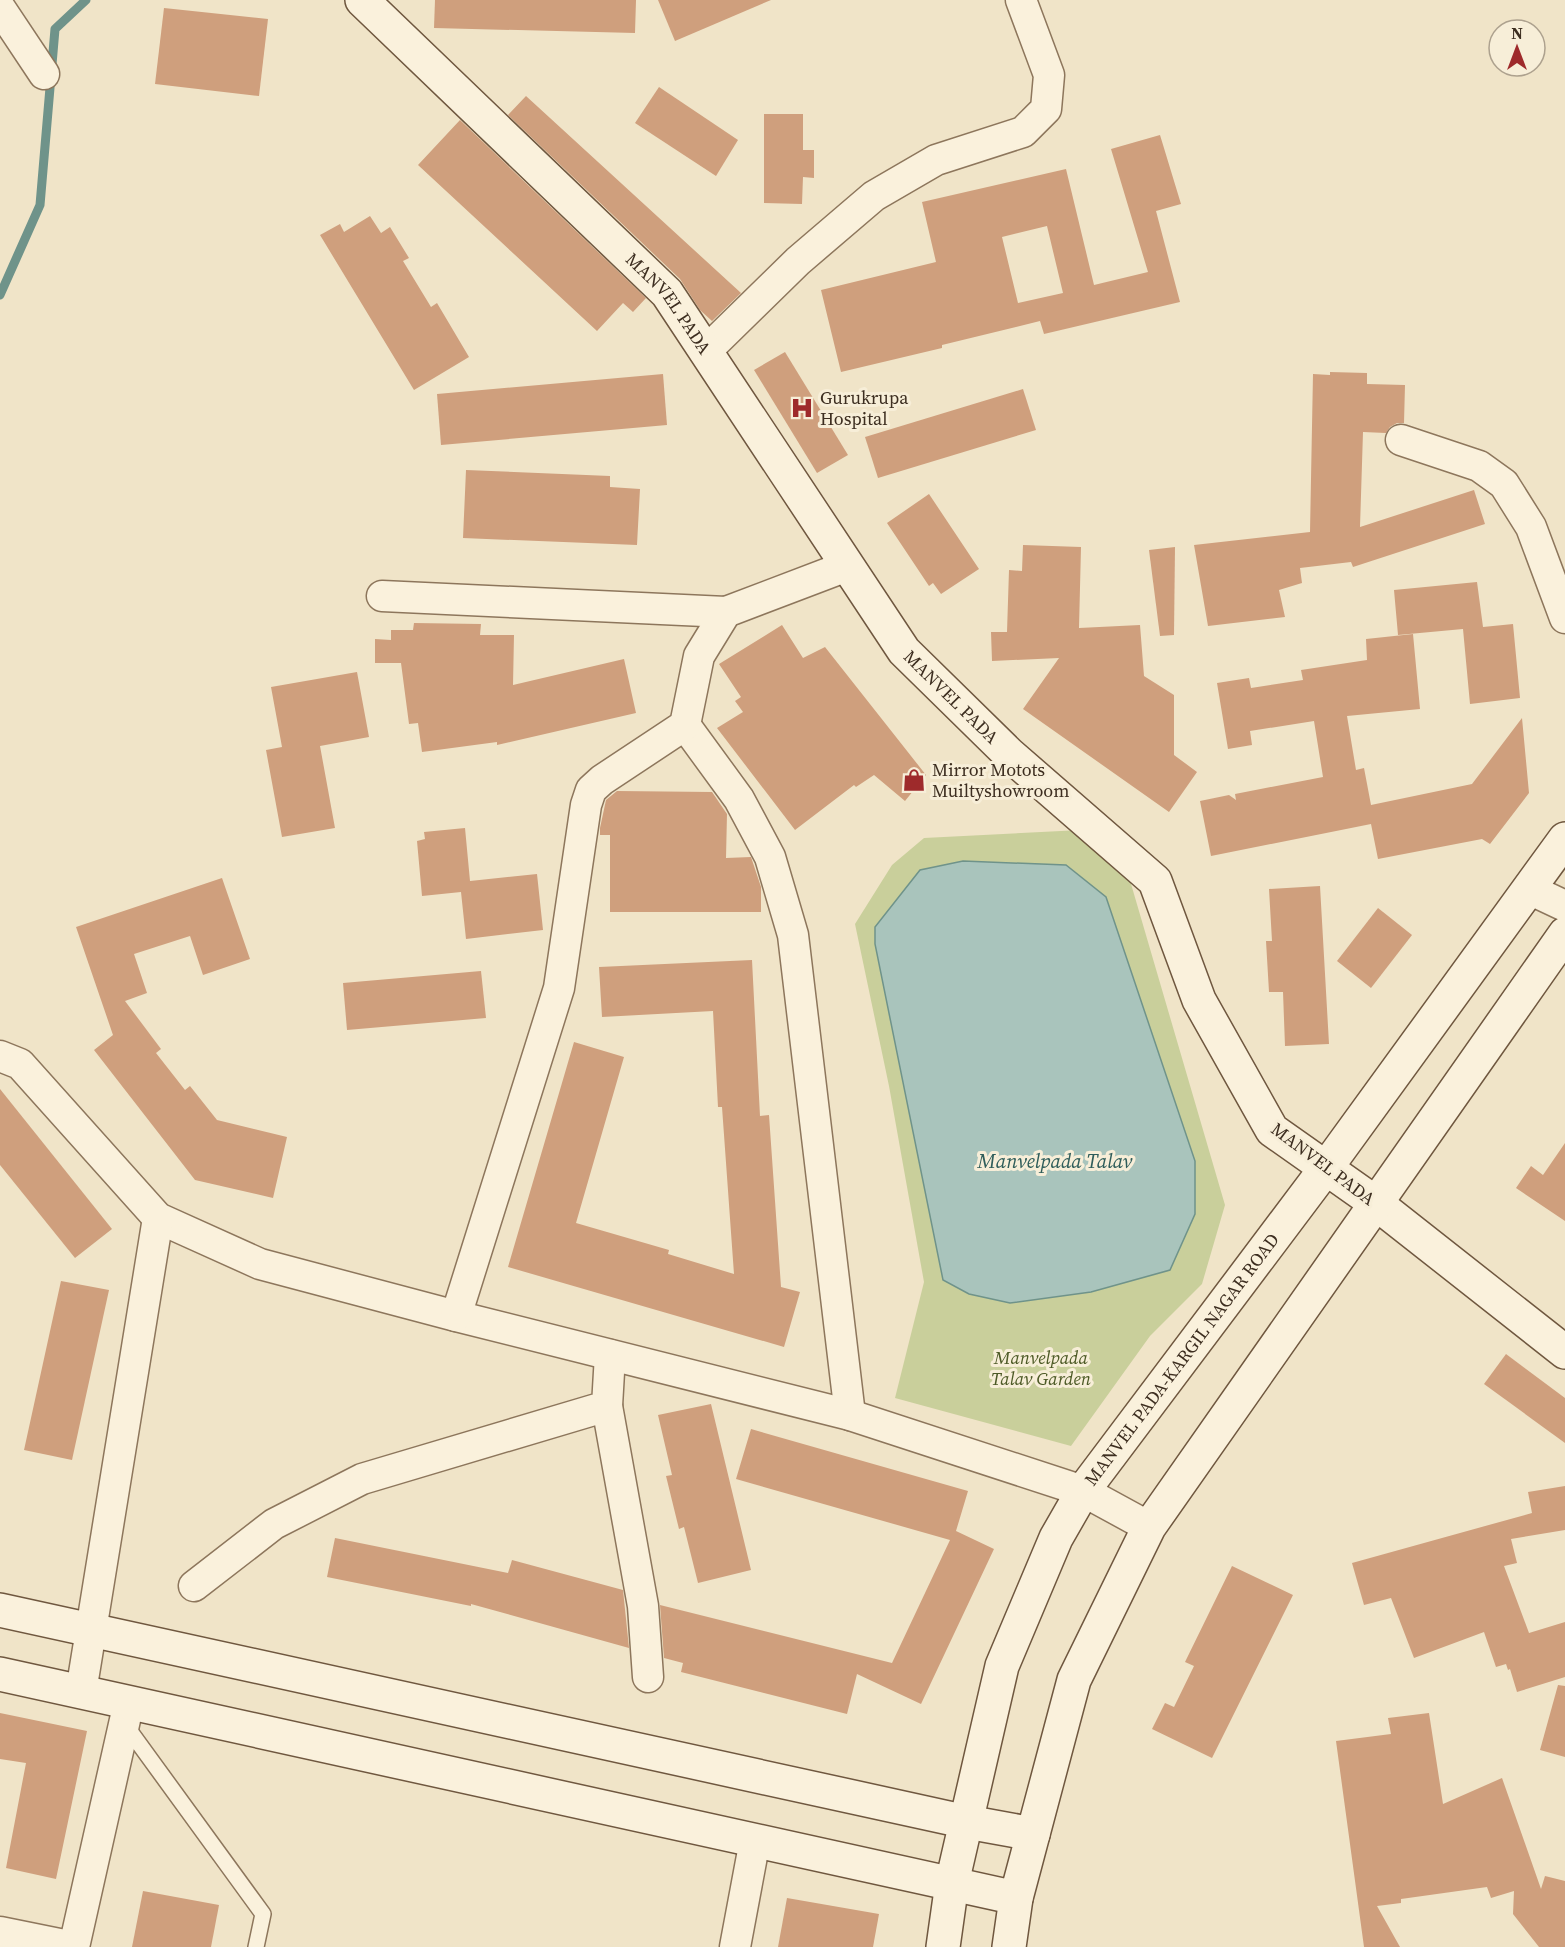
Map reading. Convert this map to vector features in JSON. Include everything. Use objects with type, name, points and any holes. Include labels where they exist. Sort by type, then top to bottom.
[{"type":"street","name":"MANVEL PADA","points":[[362,0],[667,293],[904,651],[1009,754],[1155,881],[1199,1000],[1272,1130],[1377,1204],[1565,1352]]},
{"type":"street","points":[[705,352],[798,261],[874,196],[936,160],[1023,132],[1046,109],[1049,75],[1021,0]]},
{"type":"street","points":[[0,8],[44,74]]},
{"type":"street","points":[[1401,440],[1479,466],[1504,484],[1531,527],[1565,618]]},
{"type":"street","points":[[382,596],[726,612],[847,566]]},
{"type":"street","points":[[456,1316],[559,988],[586,805],[591,790],[602,780],[685,725],[699,657],[726,612]]},
{"type":"street","points":[[685,725],[739,799],[770,857],[793,935],[850,1416]]},
{"type":"street","name":"MANVEL PADA-KARGIL NAGAR ROAD","points":[[943,1947],[952,1883],[1002,1666],[1056,1538],[1083,1491],[1326,1168],[1565,839]]},
{"type":"street","points":[[1529,889],[1565,906]]},
{"type":"street","points":[[1009,1947],[1016,1898],[1074,1680],[1149,1527],[1565,934]]},
{"type":"street","points":[[0,1056],[20,1064],[158,1218],[260,1264],[850,1416],[1083,1491],[1149,1527]]},
{"type":"street","points":[[81,1692],[158,1218]]},
{"type":"street","points":[[610,1355],[607,1406],[643,1606],[648,1677]]},
{"type":"street","points":[[194,1586],[274,1524],[362,1479],[607,1406]]},
{"type":"street","points":[[0,1610],[967,1822],[1033,1834]]},
{"type":"street","points":[[0,1674],[81,1692],[127,1713],[755,1840],[1016,1898]]},
{"type":"street","points":[[0,1932],[74,1947],[127,1713]]},
{"type":"street","points":[[735,1947],[755,1840]]},
{"type":"lane","points":[[127,1713],[263,1914],[256,1947]]},
{"type":"green space","name":"Manvelpada Talav Garden","points":[[1081,830],[1129,877],[1225,1205],[1202,1284],[1150,1336],[1071,1446],[895,1398],[924,1282],[889,1086],[855,924],[892,865],[924,838]],"holes":[[[1066,865],[1106,897],[1195,1161],[1170,1270],[1091,1292],[1010,1303]]]},
{"type":"water","name":"Manvelpada Talav","points":[[963,861],[1066,865],[1106,897],[1195,1161],[1195,1214],[1170,1270],[1091,1292],[1010,1303],[969,1294],[943,1280],[875,944],[875,927],[920,870]]},
{"type":"building","points":[[435,0],[636,0],[635,33],[434,28]]},
{"type":"building","points":[[658,0],[771,0],[675,41]]},
{"type":"building","points":[[164,8],[268,19],[259,96],[155,84]]},
{"type":"building","points":[[659,87],[738,140],[716,176],[635,123]]},
{"type":"building","points":[[526,96],[741,293],[712,321],[700,310],[680,279],[508,115]]},
{"type":"building","points":[[764,114],[803,114],[803,150],[814,150],[814,178],[803,177],[802,204],[764,203]]},
{"type":"building","points":[[460,120],[646,298],[633,312],[623,303],[597,331],[418,165]]},
{"type":"building","points":[[1160,135],[1181,204],[1156,211],[1180,302],[1044,334],[1040,321],[942,345],[942,348],[841,372],[821,290],[936,262],[922,202],[1066,169],[1094,285],[1148,272],[1111,149]],"holes":[[[1047,226],[1063,293],[1018,303],[1002,237]]]},
{"type":"building","points":[[370,216],[381,233],[390,227],[409,258],[403,261],[431,307],[437,303],[469,357],[414,390],[320,235],[340,224],[344,232]]},
{"type":"building","points":[[785,352],[848,455],[817,473],[754,370]]},
{"type":"building","points":[[1330,372],[1367,373],[1367,384],[1405,385],[1404,423],[1397,423],[1386,433],[1363,432],[1360,527],[1474,490],[1485,524],[1353,567],[1351,562],[1300,568],[1302,583],[1279,590],[1285,617],[1208,626],[1194,545],[1310,532],[1313,374],[1330,375]]},
{"type":"building","points":[[663,374],[667,425],[441,445],[437,394]]},
{"type":"building","points":[[1023,389],[1036,430],[878,478],[865,437]]},
{"type":"building","points":[[466,470],[610,476],[610,487],[640,489],[637,545],[463,538]]},
{"type":"building","points":[[929,494],[979,569],[941,594],[933,583],[929,586],[887,523]]},
{"type":"building","points":[[1023,545],[1081,547],[1079,628],[1140,625],[1144,676],[1174,695],[1174,755],[1197,772],[1169,812],[1023,709],[1059,658],[992,661],[991,632],[1007,632],[1009,570],[1022,571]]},
{"type":"building","points":[[1175,547],[1174,635],[1160,636],[1149,550]]},
{"type":"building","points":[[1477,582],[1483,627],[1513,624],[1520,698],[1470,704],[1463,629],[1398,635],[1394,590]]},
{"type":"building","points":[[414,623],[481,624],[480,635],[514,635],[513,685],[624,659],[636,713],[497,745],[497,742],[422,752],[418,723],[409,724],[401,663],[375,663],[375,639],[391,640],[391,630],[413,630]]},
{"type":"building","points":[[782,625],[803,658],[825,647],[926,775],[905,801],[874,775],[856,787],[854,785],[795,830],[717,728],[743,712],[735,701],[741,697],[719,664]]},
{"type":"building","points":[[1413,634],[1420,709],[1347,716],[1356,770],[1364,768],[1371,805],[1472,784],[1522,718],[1529,793],[1490,844],[1482,839],[1378,859],[1371,824],[1211,856],[1200,801],[1229,795],[1236,800],[1235,794],[1323,777],[1314,721],[1250,731],[1252,745],[1228,749],[1217,683],[1249,678],[1251,688],[1303,680],[1301,670],[1367,660],[1366,639]]},
{"type":"building","points":[[357,672],[369,737],[320,746],[335,828],[282,837],[266,750],[282,747],[271,687]]},
{"type":"building","points":[[617,791],[712,792],[727,814],[726,858],[751,857],[761,887],[761,912],[610,912],[610,835],[600,835],[600,828],[606,800]]},
{"type":"building","points":[[465,828],[470,881],[537,874],[543,930],[466,939],[461,892],[422,896],[417,841],[425,839],[424,832]]},
{"type":"building","points":[[222,878],[250,959],[203,975],[190,936],[134,954],[147,993],[125,1001],[161,1049],[156,1053],[185,1090],[190,1086],[217,1120],[287,1137],[273,1198],[195,1180],[94,1050],[113,1035],[76,927]]},
{"type":"building","points":[[1320,886],[1329,1044],[1285,1046],[1283,992],[1269,992],[1266,941],[1272,941],[1269,889]]},
{"type":"building","points":[[1378,908],[1412,935],[1371,988],[1337,961]]},
{"type":"building","points":[[752,960],[760,1116],[769,1115],[781,1287],[800,1292],[784,1347],[508,1267],[574,1042],[624,1057],[576,1223],[669,1250],[668,1254],[734,1274],[722,1107],[718,1107],[713,1011],[602,1017],[599,967]]},
{"type":"building","points":[[481,971],[486,1018],[347,1030],[343,983]]},
{"type":"building","points":[[0,1089],[112,1229],[75,1258],[0,1165]]},
{"type":"building","points":[[1565,1143],[1565,1221],[1516,1188],[1531,1166],[1543,1175]]},
{"type":"building","points":[[61,1281],[109,1290],[72,1460],[24,1450]]},
{"type":"building","points":[[1506,1354],[1565,1398],[1565,1443],[1484,1384]]},
{"type":"building","points":[[711,1404],[751,1570],[698,1583],[684,1527],[679,1529],[666,1476],[672,1475],[658,1415]]},
{"type":"building","points":[[751,1429],[968,1491],[956,1531],[994,1549],[921,1704],[857,1674],[847,1714],[681,1672],[683,1663],[664,1658],[660,1605],[892,1663],[950,1540],[736,1479]]},
{"type":"building","points":[[1565,1486],[1565,1530],[1511,1539],[1517,1563],[1504,1566],[1529,1633],[1565,1622],[1565,1677],[1517,1692],[1510,1669],[1508,1670],[1506,1664],[1496,1667],[1484,1632],[1414,1658],[1391,1598],[1364,1605],[1352,1563],[1532,1513],[1528,1492]]},
{"type":"building","points":[[335,1538],[508,1573],[512,1560],[623,1590],[629,1648],[471,1604],[471,1606],[327,1577]]},
{"type":"building","points":[[1232,1566],[1293,1595],[1212,1758],[1152,1729],[1165,1703],[1174,1707],[1194,1666],[1185,1662]]},
{"type":"building","points":[[1558,1685],[1565,1686],[1565,1757],[1540,1750]]},
{"type":"building","points":[[0,1713],[87,1731],[56,1879],[6,1868],[26,1763],[0,1759]]},
{"type":"building","points":[[1429,1713],[1443,1804],[1502,1778],[1541,1889],[1545,1876],[1565,1881],[1565,1947],[1539,1947],[1513,1914],[1514,1891],[1491,1898],[1487,1887],[1401,1899],[1401,1903],[1377,1906],[1400,1947],[1364,1947],[1336,1741],[1391,1734],[1388,1718]]},
{"type":"building","points":[[143,1891],[219,1905],[211,1947],[132,1947]]},
{"type":"building","points":[[787,1898],[879,1914],[873,1947],[778,1947]]},
{"type":"waterway","points":[[0,295],[40,205],[55,29],[86,0]]},
{"type":"place","name":"Gurukrupa Hospital","points":[[802,408]]},
{"type":"place","name":"Mirror Motots Muiltyshowroom","points":[[914,780]]}]
